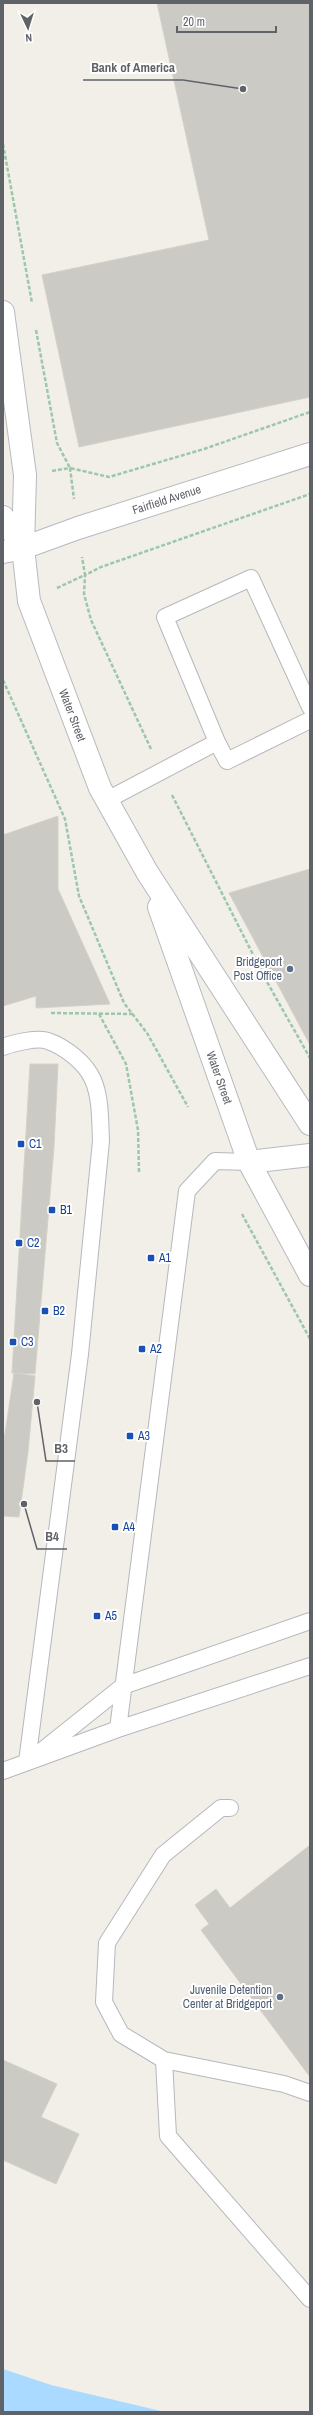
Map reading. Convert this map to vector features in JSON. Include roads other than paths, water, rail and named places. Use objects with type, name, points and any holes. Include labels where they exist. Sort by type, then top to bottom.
[{"type":"main road","name":"Water Street","points":[[3,312],[25,475],[13,550]]},
{"type":"main road","name":"Fairfield Avenue","points":[[13,550],[310,454]]},
{"type":"main road","name":"Water Street","points":[[3,518],[29,601],[100,788],[147,872],[310,1124]]},
{"type":"main road","name":"Water Street","points":[[147,872],[249,1162],[310,1275]]},
{"type":"main road","points":[[249,1162],[310,1155]]},
{"type":"lane","points":[[310,706],[251,578],[165,617],[217,742],[227,760],[310,720]]},
{"type":"lane","points":[[107,800],[217,742]]},
{"type":"lane","points":[[3,1047],[14,1043],[47,1040],[76,1058],[93,1080],[100,1115],[101,1141],[80,1354],[27,1762]]},
{"type":"lane","points":[[118,1729],[187,1192],[214,1161],[249,1162]]},
{"type":"lane","points":[[27,1762],[123,1686],[310,1621]]},
{"type":"lane","points":[[3,1771],[118,1729],[310,1666]]},
{"type":"lane","points":[[230,1808],[221,1808],[163,1855],[107,1944],[104,2002],[121,2034],[164,2060],[284,2084],[310,2093]]},
{"type":"lane","points":[[164,2060],[168,2136],[310,2299]]},
{"type":"water","points":[[3,2369],[51,2385],[165,2412],[3,2412]]},
{"type":"place","name":"Bank of America","points":[[243,89]]},
{"type":"place","name":"Bridgeport Post Office","points":[[290,969]]},
{"type":"place","name":"C1","points":[[21,1144]]},
{"type":"place","name":"B1","points":[[52,1210]]},
{"type":"place","name":"C2","points":[[19,1243]]},
{"type":"place","name":"A1","points":[[151,1258]]},
{"type":"place","name":"B2","points":[[45,1311]]},
{"type":"place","name":"C3","points":[[13,1342]]},
{"type":"place","name":"A2","points":[[142,1349]]},
{"type":"place","name":"B3","points":[[37,1402]]},
{"type":"place","name":"A3","points":[[130,1436]]},
{"type":"place","name":"B4","points":[[24,1504]]},
{"type":"place","name":"A4","points":[[115,1527]]},
{"type":"place","name":"A5","points":[[97,1616]]},
{"type":"place","name":"Juvenile Detention Center at Bridgeport","points":[[280,1997]]}]
